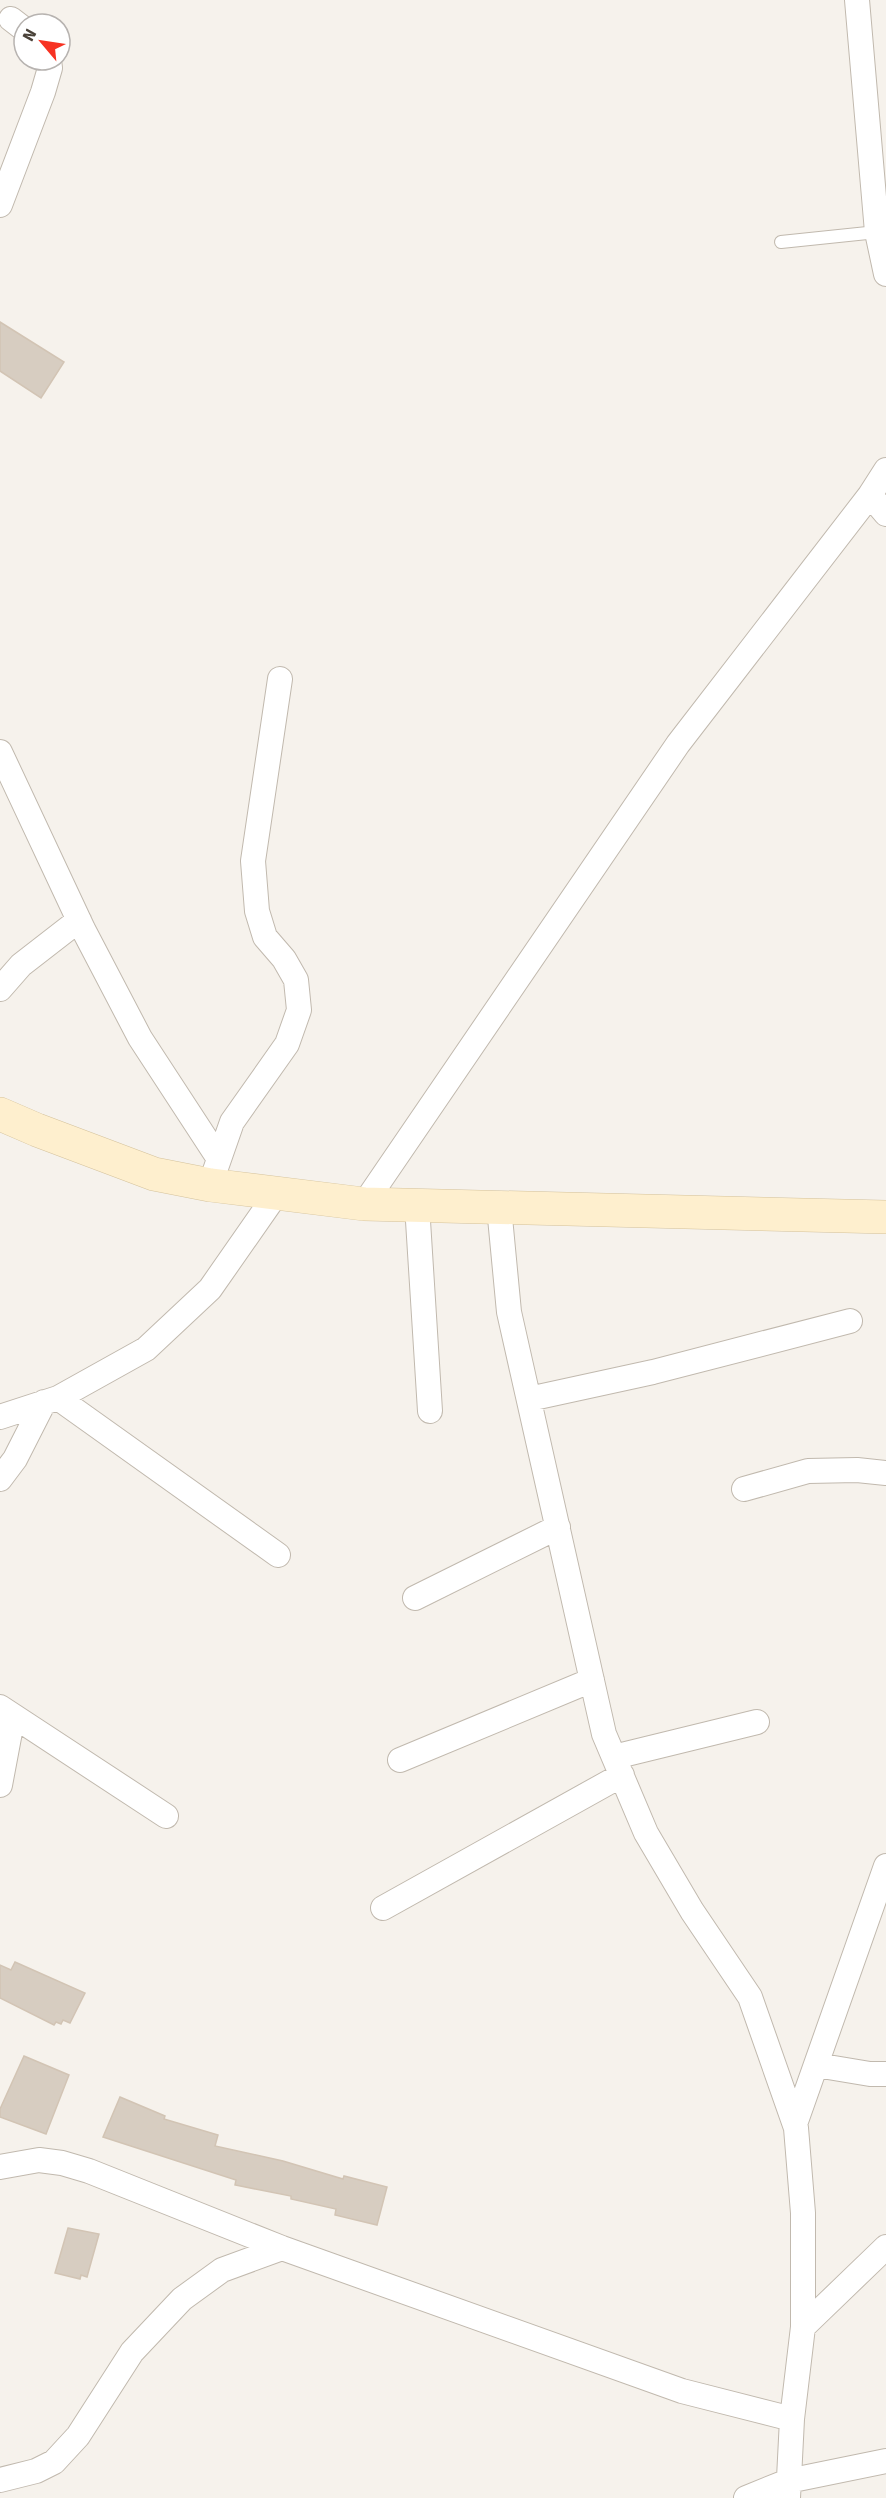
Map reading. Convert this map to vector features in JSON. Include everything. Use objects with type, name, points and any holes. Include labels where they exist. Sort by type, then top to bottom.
[{"type":"main road","points":[[0,1114],[154,1174],[215,1172],[277,1193],[364,1204],[886,1217]]},
{"type":"street","points":[[857,0],[877,232],[886,274]]},
{"type":"street","points":[[0,205],[44,92],[49,72]]},
{"type":"street","points":[[364,1204],[678,744],[870,495],[886,470]]},
{"type":"street","points":[[870,495],[886,514]]},
{"type":"street","points":[[215,1172],[232,1122],[287,1044],[299,1010],[296,980],[284,959],[265,937],[257,911],[253,861],[280,679]]},
{"type":"street","points":[[0,752],[79,920],[140,1038],[215,1172]]},
{"type":"street","points":[[0,989],[21,965],[79,920]]},
{"type":"street","points":[[0,1417],[51,1400],[146,1349],[210,1288],[277,1193]]},
{"type":"street","points":[[417,1205],[430,1411]]},
{"type":"street","points":[[499,1208],[509,1312],[604,1734],[646,1833],[692,1911],[750,1997],[795,2124],[803,2212],[803,2327],[792,2419],[788,2490]]},
{"type":"street","points":[[529,1399],[653,1372],[850,1321]]},
{"type":"street","points":[[0,1479],[51,1400]]},
{"type":"street","points":[[51,1400],[278,1555]]},
{"type":"street","points":[[744,1489],[808,1472],[857,1470],[886,1473]]},
{"type":"street","points":[[415,1598],[558,1527]]},
{"type":"street","points":[[400,1760],[592,1680]]},
{"type":"street","points":[[0,1785],[7,1712],[166,1816]]},
{"type":"street","points":[[383,1908],[618,1766],[757,1722]]},
{"type":"street","points":[[795,2124],[886,1866]]},
{"type":"street","points":[[816,2065],[870,2074],[886,2074]]},
{"type":"street","points":[[0,2168],[39,2160],[62,2163],[282,2248],[682,2391],[792,2419]]},
{"type":"street","points":[[803,2327],[886,2247]]},
{"type":"street","points":[[0,2480],[36,2471],[54,2462],[78,2436],[132,2352],[182,2299],[222,2270],[282,2248]]},
{"type":"street","points":[[746,2498],[788,2490],[886,2461]]},
{"type":"lane","points":[[782,242],[877,232]]},
{"type":"building","points":[[0,322],[64,362],[41,398],[0,371]]},
{"type":"building","points":[[15,1962],[85,1993],[70,2023],[63,2020],[61,2024],[56,2022],[54,2025],[0,1998],[0,1965],[11,1970]]},
{"type":"building","points":[[24,2056],[69,2075],[46,2134],[0,2117],[0,2109]]},
{"type":"building","points":[[120,2097],[165,2116],[164,2119],[218,2135],[215,2146],[283,2161],[343,2179],[344,2176],[387,2187],[377,2225],[335,2215],[336,2209],[291,2199],[291,2196],[235,2185],[236,2180],[103,2137]]},
{"type":"building","points":[[68,2228],[99,2234],[87,2277],[81,2275],[80,2279],[55,2273]]}]
